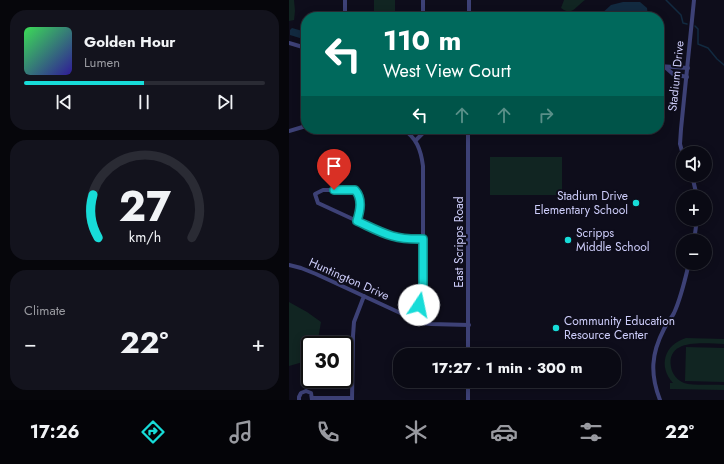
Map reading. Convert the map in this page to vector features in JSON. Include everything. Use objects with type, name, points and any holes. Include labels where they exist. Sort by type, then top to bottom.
[{"type":"street","points":[[345,0],[345,12]]},
{"type":"street","points":[[423,0],[423,12]]},
{"type":"street","points":[[469,0],[469,12]]},
{"type":"street","name":"Stadium Drive","points":[[681,146],[694,0]]},
{"type":"street","points":[[289,43],[301,47]]},
{"type":"street","points":[[664,67],[688,68]]},
{"type":"street","points":[[664,67],[673,74],[687,77]]},
{"type":"street","points":[[289,130],[301,127]]},
{"type":"street","points":[[410,134],[421,150],[423,166],[423,285],[421,300],[414,319]]},
{"type":"street","points":[[415,140],[423,134]]},
{"type":"street","name":"East Scripps Road","points":[[468,134],[468,348]]},
{"type":"street","points":[[357,221],[360,211],[359,196],[355,190],[323,190],[315,194],[318,203],[381,233],[403,239],[423,239]]},
{"type":"street","name":"Huntington Drive","points":[[289,265],[316,274],[422,323],[469,325]]},
{"type":"street","points":[[660,400],[655,388],[653,376],[654,356],[659,339],[675,311],[687,270]]},
{"type":"street","points":[[299,400],[301,393],[306,391],[311,393],[312,399],[352,399],[353,329],[354,322],[364,296]]},
{"type":"street","points":[[468,388],[468,400]]},
{"type":"green space","points":[[289,0],[294,0],[295,11],[294,20],[289,21]]},
{"type":"green space","points":[[374,0],[395,0],[395,12],[374,12]]},
{"type":"green space","points":[[564,0],[585,0],[574,10],[568,11],[561,8]]},
{"type":"green space","points":[[490,157],[562,157],[562,195],[490,195]]},
{"type":"green space","points":[[289,302],[321,322],[319,336],[301,336],[301,363],[289,366]]},
{"type":"green space","points":[[686,338],[724,339],[724,344],[698,343],[681,347],[675,351],[671,357],[672,372],[681,382],[698,385],[724,385],[724,390],[670,389],[670,383],[673,383],[666,370],[666,357],[668,351],[673,346]]},
{"type":"green space","points":[[686,347],[724,348],[724,382],[685,381]]},
{"type":"water","points":[[623,2],[640,2],[647,8],[647,12],[603,12],[611,5]]},
{"type":"water","points":[[292,28],[301,31],[301,38],[290,35],[290,30]]},
{"type":"waterway","points":[[666,0],[681,15],[683,23],[687,24]]},
{"type":"waterway","points":[[695,26],[698,29],[698,44],[708,48],[724,65]]},
{"type":"place","name":"Stadium Drive Elementary School","points":[[636,203]]},
{"type":"place","name":"Scripps Middle School","points":[[568,240]]},
{"type":"place","name":"Community Education Resource Center","points":[[556,328]]},
{"type":"route","points":[[334,190],[355,190],[359,196],[360,211],[357,221],[381,233],[393,237],[403,239],[423,239],[423,285],[419,305]]}]
